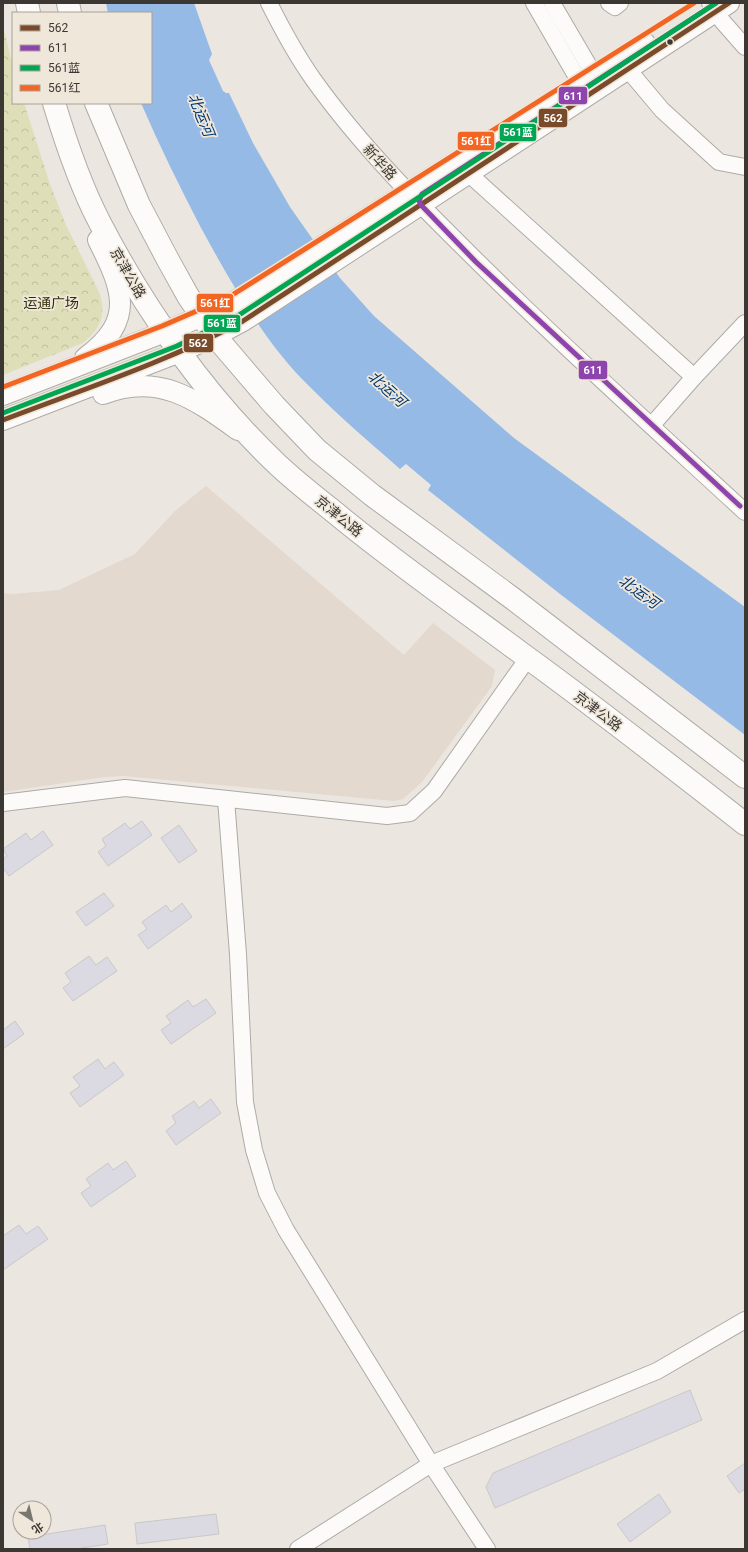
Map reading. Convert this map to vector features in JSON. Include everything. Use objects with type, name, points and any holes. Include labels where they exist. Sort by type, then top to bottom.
[{"type":"highway","name":"京津公路","points":[[54,104],[85,190],[100,222],[150,310],[211,392],[254,442],[280,468],[414,575],[528,658],[745,824]]},
{"type":"highway","points":[[96,104],[139,205],[168,260],[215,336],[274,405],[324,455],[372,495],[512,598],[745,777]]},
{"type":"main road","points":[[3,420],[180,352],[243,321],[340,258],[417,197],[716,5]]},
{"type":"main road","points":[[3,395],[165,332],[232,303],[330,241],[468,173],[590,85]]},
{"type":"main road","points":[[69,370],[103,343],[112,331],[119,314],[121,302],[119,286],[113,270],[95,235],[88,216],[85,190]]},
{"type":"main road","points":[[22,413],[52,412],[68,408],[114,390],[131,386],[153,386],[165,388],[194,401],[254,442]]},
{"type":"street","name":"新华路","points":[[269,3],[283,31],[313,79],[369,150],[654,422],[745,512]]},
{"type":"street","name":"新华路","points":[[275,3],[300,47],[327,88],[417,197]]},
{"type":"street","points":[[534,3],[590,85]]},
{"type":"street","points":[[552,3],[590,85]]},
{"type":"street","points":[[609,3],[615,6],[620,3]]},
{"type":"street","points":[[716,5],[722,22],[745,47]]},
{"type":"street","points":[[624,64],[662,110],[719,162],[745,167]]},
{"type":"street","points":[[468,173],[694,377]]},
{"type":"street","points":[[654,422],[745,323]]},
{"type":"street","name":"新华路","points":[[654,422],[745,501]]},
{"type":"street","points":[[3,803],[125,788],[387,816],[410,813],[434,791],[528,658]]},
{"type":"street","points":[[226,799],[238,954],[245,1102],[254,1150],[267,1193],[286,1230],[431,1464],[487,1549]]},
{"type":"street","points":[[298,1549],[431,1464],[657,1371],[745,1320]]},
{"type":"shaded area","points":[[206,486],[404,655],[433,623],[495,670],[492,686],[422,782],[403,799],[394,801],[123,776],[104,777],[3,792],[3,593],[13,594],[59,590],[135,554],[175,511]]},
{"type":"green space","name":"运通广场","points":[[3,26],[12,63],[12,104],[24,104],[50,184],[66,225],[99,292],[102,314],[98,326],[83,343],[3,375]]},
{"type":"water","name":"北运河","points":[[106,3],[194,3],[212,54],[209,60],[223,91],[229,93],[253,143],[290,207],[340,278],[374,316],[514,438],[745,607],[745,735],[560,594],[428,490],[431,485],[406,464],[400,469],[350,425],[302,379],[287,362],[272,344],[246,306],[222,266],[177,180],[141,104],[152,104],[152,12],[108,12]]},
{"type":"building","points":[[142,821],[152,835],[108,866],[98,852],[106,846],[102,839],[125,823],[130,829]]},
{"type":"building","points":[[179,825],[197,851],[179,863],[161,838]]},
{"type":"building","points":[[43,831],[53,845],[9,876],[3,868],[3,859],[7,856],[3,849],[26,833],[31,840]]},
{"type":"building","points":[[104,893],[114,906],[86,926],[76,912]]},
{"type":"building","points":[[182,903],[192,917],[148,949],[138,935],[147,929],[142,922],[166,905],[171,912]]},
{"type":"building","points":[[89,956],[96,965],[107,957],[117,971],[73,1001],[63,988],[71,982],[65,973]]},
{"type":"building","points":[[206,999],[216,1013],[171,1044],[161,1030],[171,1023],[166,1016],[188,1000],[193,1007]]},
{"type":"building","points":[[15,1021],[24,1034],[3,1049],[3,1030]]},
{"type":"building","points":[[98,1059],[105,1069],[114,1062],[124,1075],[80,1107],[70,1093],[80,1086],[73,1077]]},
{"type":"building","points":[[211,1099],[221,1113],[176,1145],[166,1131],[176,1123],[172,1116],[194,1101],[199,1108]]},
{"type":"building","points":[[126,1161],[136,1176],[91,1207],[81,1193],[91,1186],[86,1179],[108,1163],[113,1170]]},
{"type":"building","points":[[19,1225],[26,1234],[38,1226],[48,1239],[3,1270],[3,1236]]},
{"type":"building","points":[[690,1390],[702,1420],[495,1508],[486,1487],[493,1473]]},
{"type":"building","points":[[745,1463],[745,1489],[739,1493],[727,1476]]},
{"type":"building","points":[[659,1494],[671,1512],[630,1542],[617,1524]]},
{"type":"building","points":[[216,1514],[219,1534],[137,1544],[135,1523]]},
{"type":"building","points":[[105,1525],[108,1544],[75,1549],[30,1549],[28,1540],[52,1540],[52,1533]]},
{"type":"transit line","name":"561红","points":[[3,387],[162,326],[229,297],[694,3]]},
{"type":"transit line","name":"611","points":[[716,3],[422,194],[419,201],[421,205],[476,262],[740,506]]},
{"type":"transit line","name":"561蓝","points":[[3,413],[177,346],[239,315],[716,3]]},
{"type":"transit line","name":"562","points":[[3,420],[155,362],[214,336],[243,321],[729,3]]}]
